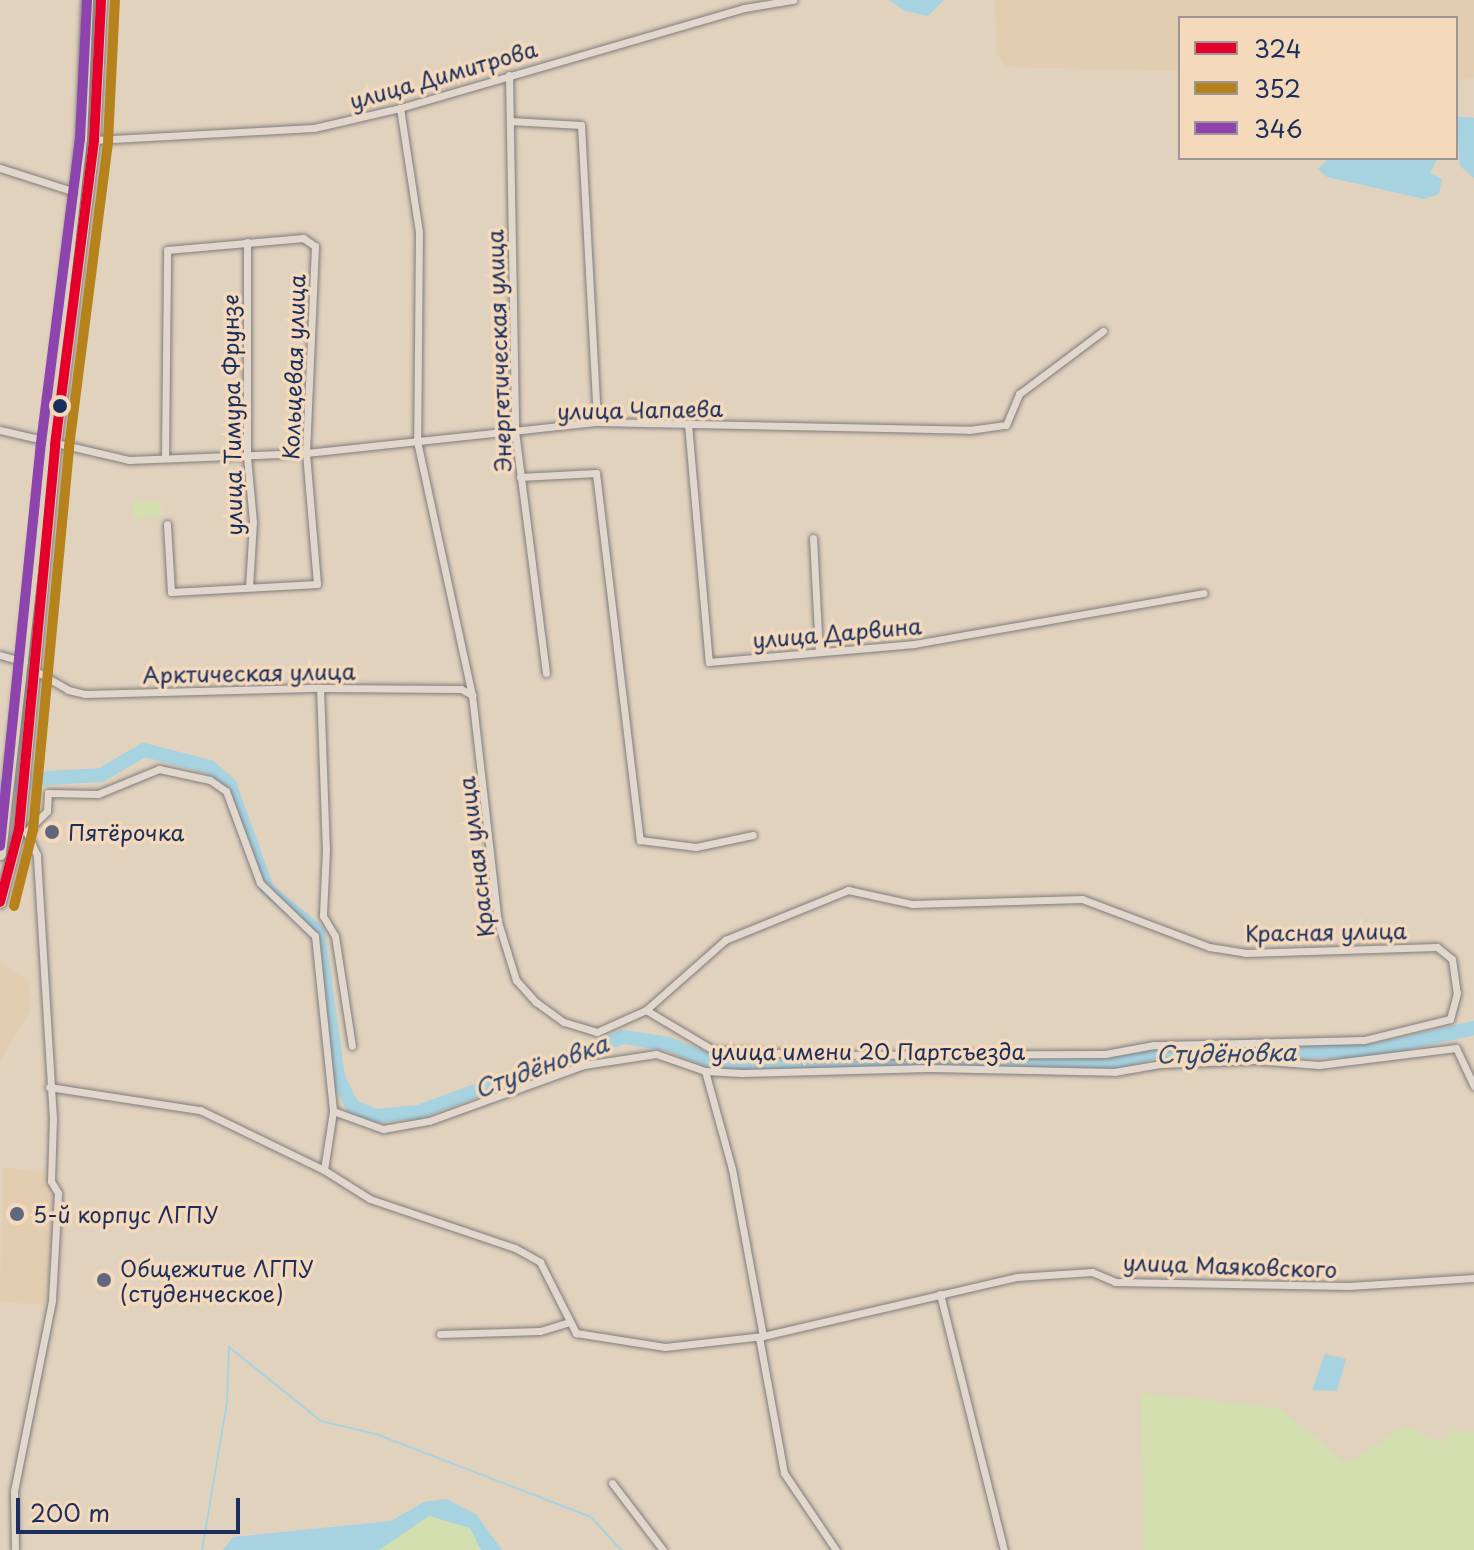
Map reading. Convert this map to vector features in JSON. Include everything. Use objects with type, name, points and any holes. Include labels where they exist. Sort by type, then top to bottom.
[{"type":"main road","points":[[0,854],[22,687],[31,667],[49,444],[75,192],[87,0]]},
{"type":"main road","points":[[0,902],[22,826],[24,767],[19,652],[94,140],[101,0]]},
{"type":"main road","points":[[19,652],[33,647]]},
{"type":"street","name":"улица Димитрова","points":[[94,140],[314,128],[400,108],[744,8],[793,0]]},
{"type":"street","name":"Энергетическая улица","points":[[509,75],[515,431],[546,673]]},
{"type":"street","name":"Красная улица","points":[[400,108],[419,232],[417,441],[472,695],[498,922],[516,980],[549,1013],[587,1032],[646,1010],[725,940],[848,890],[912,904],[1082,899],[1209,947],[1245,953],[1437,947],[1452,959]]},
{"type":"street","points":[[510,121],[581,125],[597,422]]},
{"type":"street","points":[[0,168],[75,192]]},
{"type":"street","name":"Кольцевая улица","points":[[165,457],[167,250],[303,238],[315,246],[306,453],[317,584],[171,592],[167,524]]},
{"type":"street","name":"улица Тимура Фрунзе","points":[[247,242],[247,457],[253,522],[249,587]]},
{"type":"street","name":"улица Чапаева","points":[[0,430],[49,444],[129,460],[306,453],[597,422],[969,430],[1006,425],[1019,394],[1103,331]]},
{"type":"street","name":"улица Дарвина","points":[[688,424],[709,662],[914,644],[1204,593]]},
{"type":"street","points":[[520,477],[596,473],[640,840],[696,847],[753,835]]},
{"type":"street","points":[[813,538],[819,652]]},
{"type":"street","points":[[0,655],[19,652]]},
{"type":"street","name":"Арктическая улица","points":[[19,652],[31,667],[68,690],[85,694],[320,688],[461,689],[472,695]]},
{"type":"street","points":[[320,688],[326,849],[323,916],[335,936],[352,1046]]},
{"type":"street","points":[[15,1550],[14,1491],[52,1300],[58,1193],[51,1181],[37,855],[22,826],[47,811],[48,793],[98,794],[159,769],[210,780],[226,791],[260,883],[315,936],[333,1111],[324,1170]]},
{"type":"street","name":"улица имени 20 Партсъезда","points":[[646,1010],[713,1050],[820,1055],[1105,1054],[1154,1045],[1364,1040],[1450,1019],[1457,993],[1452,959]]},
{"type":"street","name":"улица имени 20 Партсъезда","points":[[333,1111],[383,1129],[406,1127],[584,1065],[656,1054],[705,1071],[1114,1072],[1161,1064],[1255,1060],[1319,1065],[1456,1048],[1474,1086]]},
{"type":"street","points":[[705,1071],[732,1169],[784,1473],[836,1550]]},
{"type":"street","points":[[49,1087],[200,1110],[324,1170],[370,1199],[515,1248],[540,1262],[567,1323],[540,1331],[440,1334]]},
{"type":"street","name":"улица Маяковского","points":[[567,1323],[576,1333],[665,1347],[761,1336],[1017,1277],[1092,1272],[1115,1282],[1333,1286],[1474,1278]]},
{"type":"street","points":[[940,1294],[1004,1550]]},
{"type":"street","points":[[612,1483],[663,1550]]},
{"type":"shaded area","points":[[995,0],[1474,0],[1474,78],[1458,81],[1458,16],[1178,16],[1178,71],[1005,67],[996,52]]},
{"type":"shaded area","points":[[0,963],[29,980],[31,1009],[0,1061]]},
{"type":"shaded area","points":[[3,1167],[47,1173],[54,1202],[47,1305],[0,1302]]},
{"type":"green space","points":[[134,501],[160,502],[163,516],[133,519]]},
{"type":"green space","points":[[1141,1393],[1279,1408],[1347,1464],[1406,1425],[1442,1444],[1451,1430],[1474,1433],[1474,1550],[1145,1550]]},
{"type":"green space","points":[[429,1516],[470,1528],[481,1550],[379,1550]]},
{"type":"water","points":[[889,0],[943,1],[928,16],[905,11]]},
{"type":"water","points":[[1458,116],[1474,118],[1474,178],[1460,166]]},
{"type":"water","points":[[1327,160],[1437,160],[1430,173],[1442,179],[1439,194],[1424,199],[1327,177],[1318,169]]},
{"type":"water","points":[[1325,1354],[1346,1359],[1337,1391],[1312,1390]]},
{"type":"water","points":[[446,1499],[476,1514],[502,1550],[481,1550],[470,1528],[429,1516],[379,1550],[223,1550],[233,1537],[391,1521],[424,1502]]},
{"type":"waterway","name":"Студёновка","points":[[0,788],[49,778],[101,775],[144,750],[210,767],[230,785],[267,889],[318,932],[338,1077],[352,1106],[375,1116],[418,1112],[623,1037],[668,1044],[716,1063],[1115,1063],[1154,1052],[1371,1051],[1474,1028]]},
{"type":"waterway","points":[[202,1550],[227,1402],[229,1347],[321,1421],[376,1434],[591,1517],[621,1550]]},
{"type":"transit line","name":"346","points":[[0,846],[41,443],[80,139],[87,0]]},
{"type":"transit line","name":"324","points":[[0,902],[19,829],[55,445],[94,140],[101,0]]},
{"type":"transit line","name":"352","points":[[14,906],[33,830],[69,447],[108,142],[115,1]]},
{"type":"place","name":"Пятёрочка","points":[[52,832]]},
{"type":"place","name":"5-й корпус ЛГПУ","points":[[17,1214]]},
{"type":"place","name":"Общежитие ЛГПУ (студенческое)","points":[[104,1280]]}]
